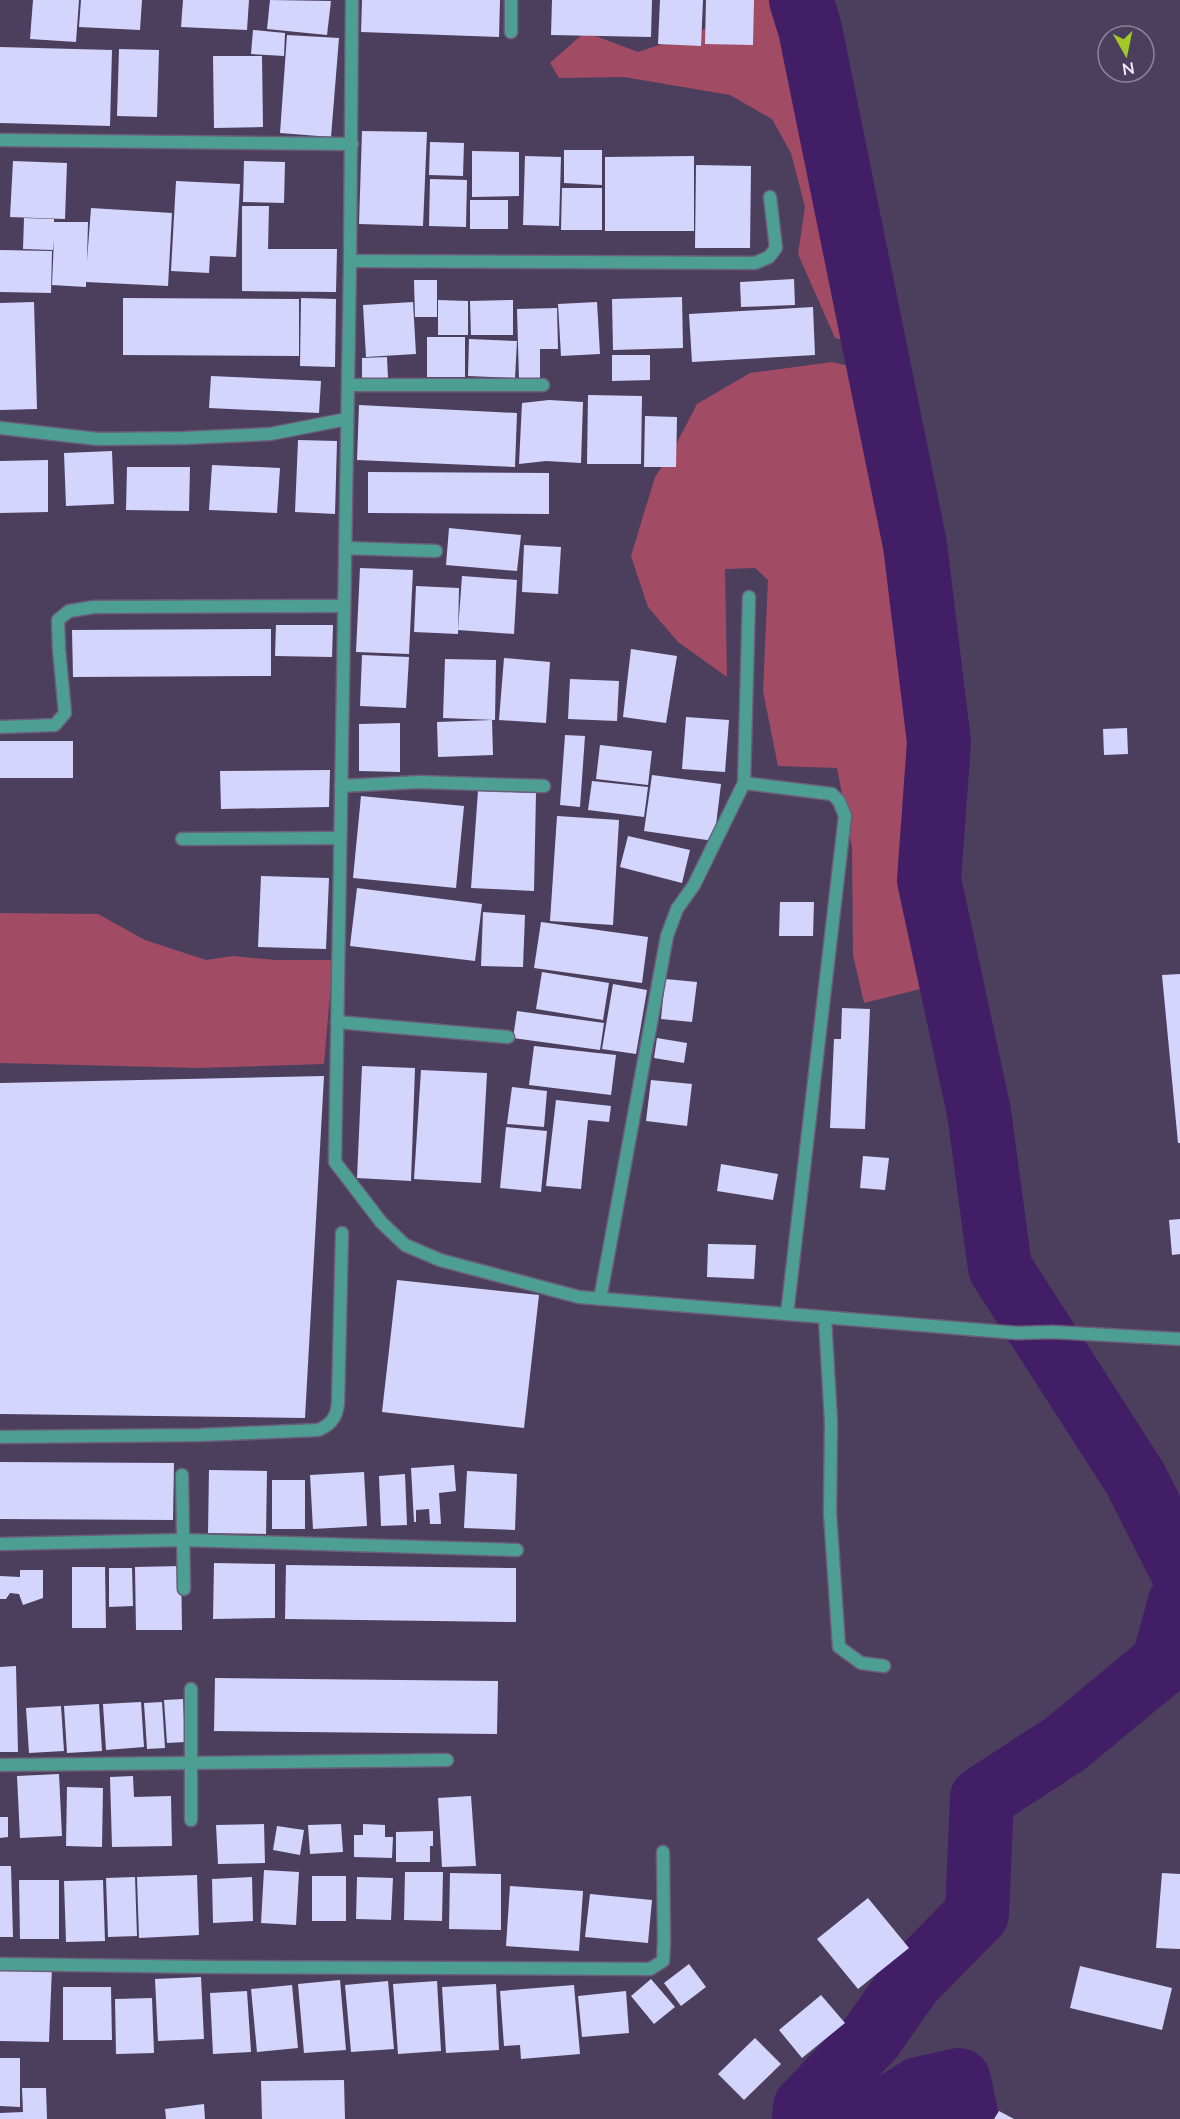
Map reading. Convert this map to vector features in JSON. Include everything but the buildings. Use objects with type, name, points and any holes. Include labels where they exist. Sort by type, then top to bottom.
[{"type":"street","points":[[352,0],[352,144],[335,1162],[381,1222],[405,1245],[440,1260],[579,1297],[1017,1333],[1053,1332],[1180,1339]]},
{"type":"street","points":[[511,0],[511,32]]},
{"type":"street","points":[[0,140],[352,144]]},
{"type":"street","points":[[350,261],[755,263],[769,257],[776,248],[770,197]]},
{"type":"street","points":[[348,384],[543,385]]},
{"type":"street","points":[[0,428],[98,439],[184,438],[270,435],[347,419]]},
{"type":"street","points":[[345,548],[436,551]]},
{"type":"street","points":[[600,1299],[667,936],[677,909],[694,885],[744,783],[749,597]]},
{"type":"street","points":[[0,727],[55,725],[65,713],[58,620],[69,611],[94,607],[344,606]]},
{"type":"street","points":[[341,786],[419,782],[544,786]]},
{"type":"street","points":[[744,783],[832,794],[839,801],[845,816],[787,1314]]},
{"type":"street","points":[[182,839],[340,838]]},
{"type":"street","points":[[337,1022],[508,1036]]},
{"type":"street","points":[[0,1437],[200,1435],[318,1430],[328,1426],[337,1412],[338,1403],[342,1233]]},
{"type":"street","points":[[825,1318],[831,1422],[830,1513],[839,1647],[861,1663],[884,1666]]},
{"type":"street","points":[[182,1475],[184,1589]]},
{"type":"street","points":[[0,1544],[184,1540],[517,1550]]},
{"type":"street","points":[[191,1689],[191,1820]]},
{"type":"street","points":[[0,1765],[447,1760]]},
{"type":"street","points":[[0,1964],[650,1969],[663,1961],[663,1852]]},
{"type":"shaded area","points":[[743,0],[785,0],[793,23],[858,343],[835,338],[798,254],[805,207],[791,153],[772,119],[730,95],[624,77],[559,78],[550,63],[585,32],[638,52],[698,32],[744,12]]},
{"type":"shaded area","points":[[832,362],[858,368],[876,423],[913,634],[925,728],[909,863],[916,920],[941,984],[864,1003],[853,955],[852,847],[837,768],[778,766],[763,691],[768,580],[755,568],[725,569],[727,677],[678,642],[648,607],[631,556],[655,477],[672,452],[697,404],[750,373]]},
{"type":"shaded area","points":[[0,913],[98,914],[145,940],[206,960],[233,956],[276,960],[333,960],[324,1064],[199,1068],[0,1063]]},
{"type":"waterway","points":[[801,0],[810,29],[915,545],[939,742],[929,880],[979,1112],[1000,1268],[1135,1478],[1180,1567]]},
{"type":"waterway","points":[[804,2119],[805,2107],[871,2038],[911,1981],[977,1914],[982,1798],[1065,1744],[1163,1663],[1180,1602]]},
{"type":"waterway","points":[[870,2119],[919,2089],[959,2080],[967,2119]]}]
